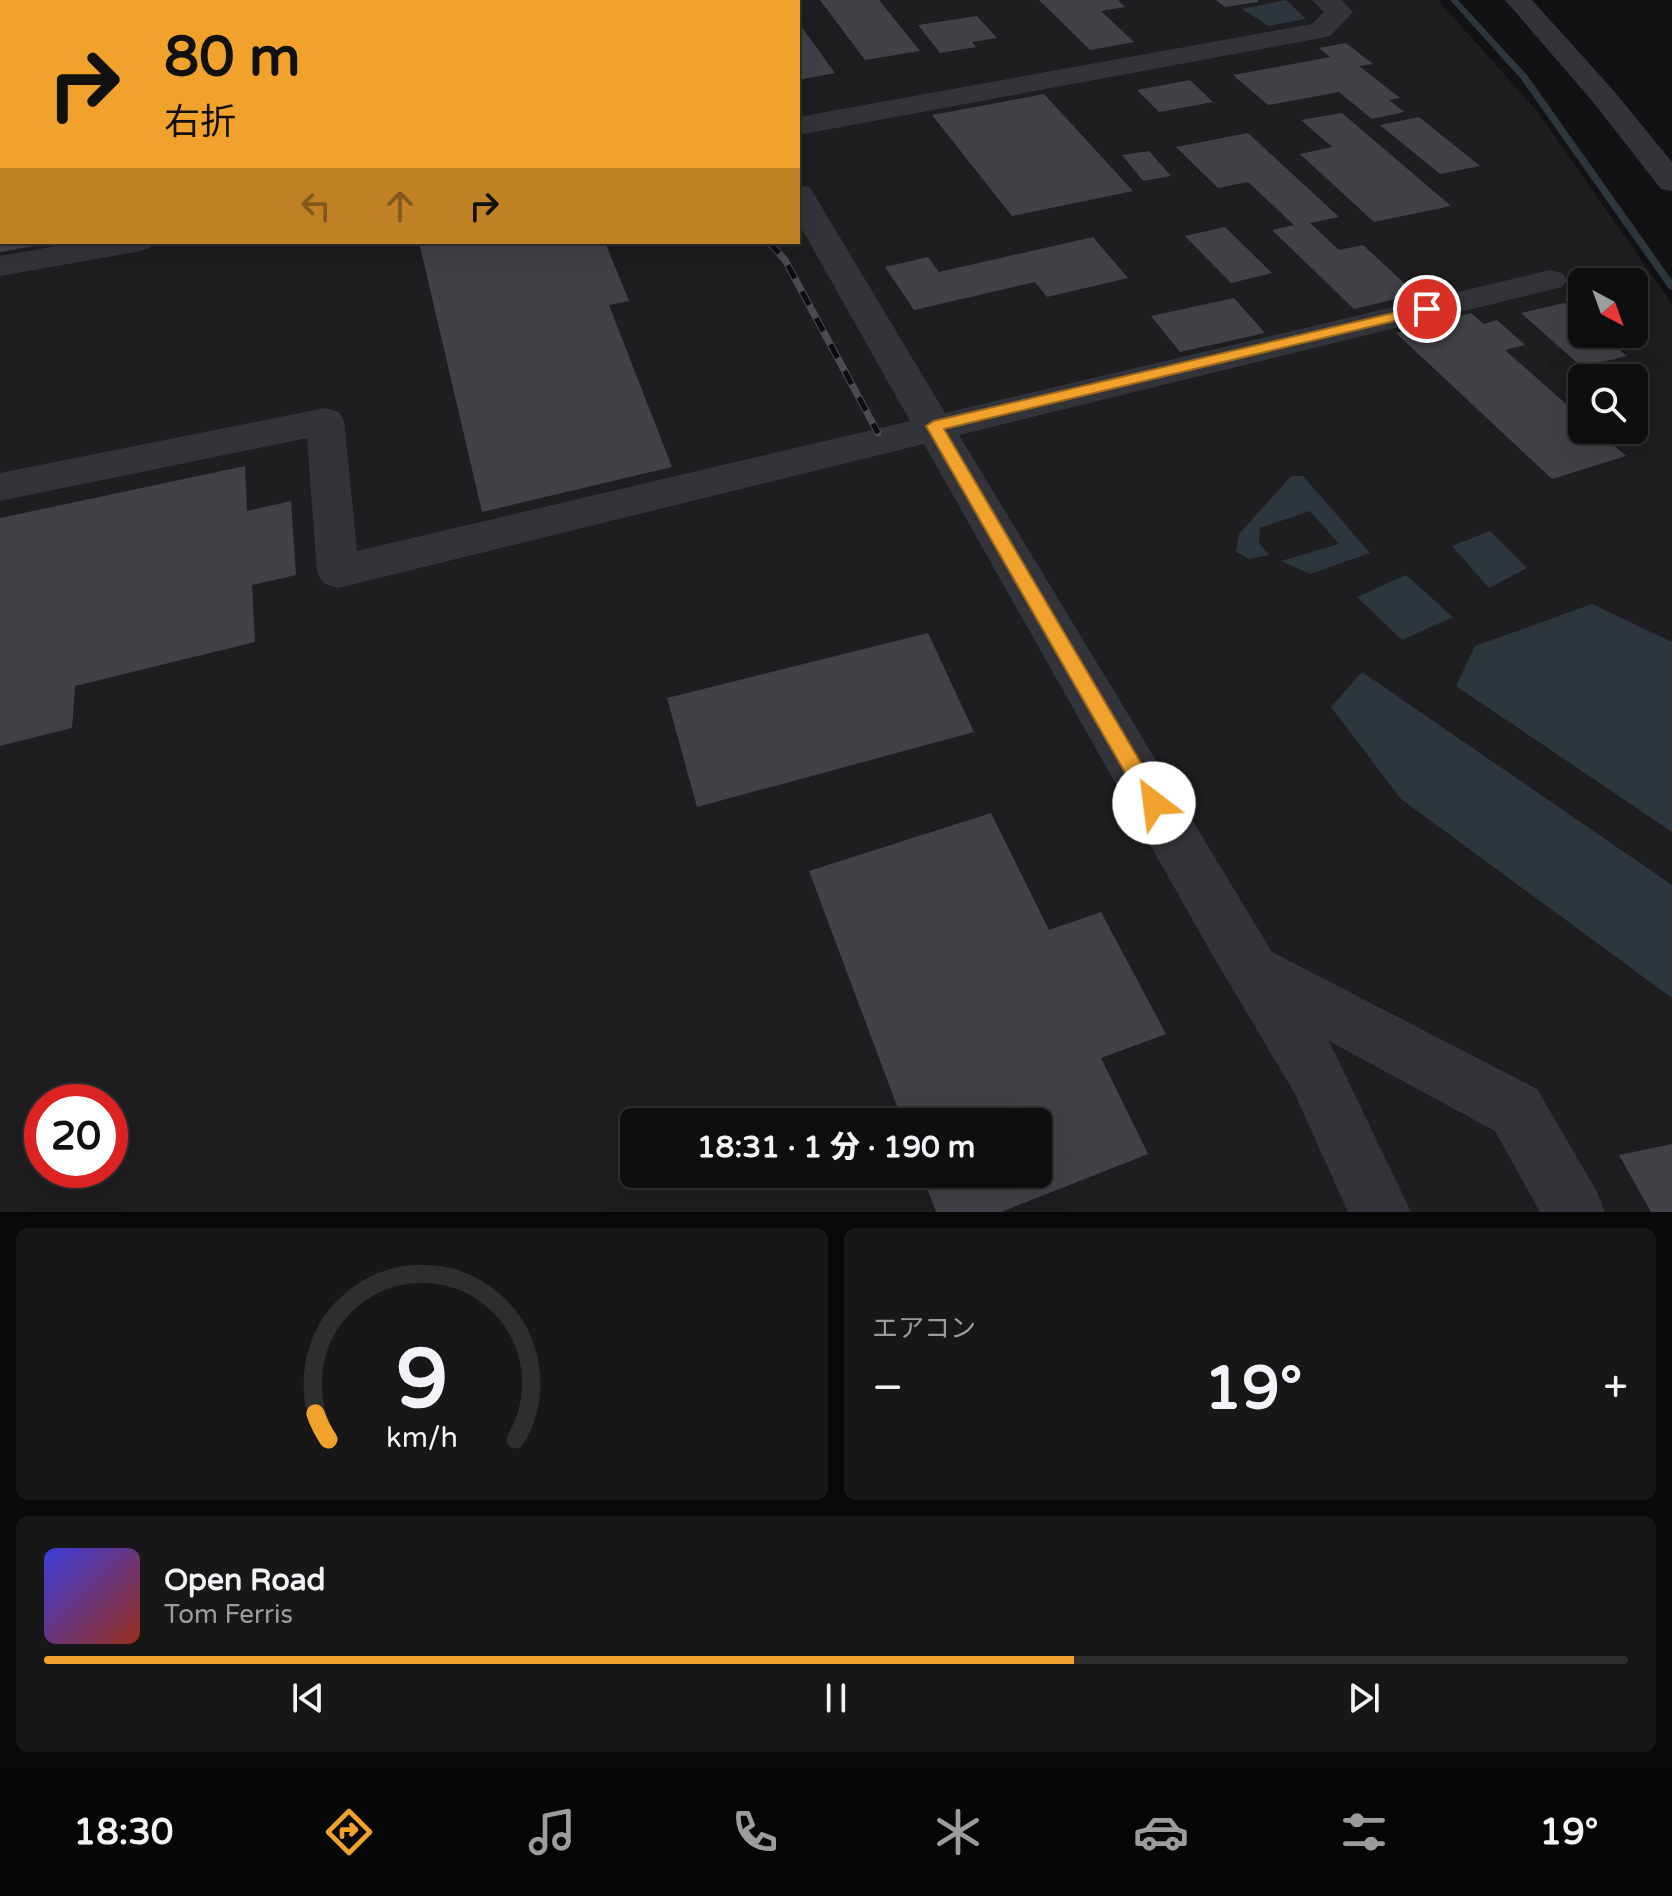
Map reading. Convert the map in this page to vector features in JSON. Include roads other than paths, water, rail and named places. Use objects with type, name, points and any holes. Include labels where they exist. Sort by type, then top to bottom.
[{"type":"street","points":[[800,126],[1321,30],[1340,12],[1325,0]]},
{"type":"street","points":[[1518,0],[1603,96],[1672,182]]},
{"type":"street","points":[[800,197],[1252,970],[1315,1071],[1380,1212]]},
{"type":"street","points":[[0,266],[125,244]]},
{"type":"street","points":[[0,487],[325,421],[338,572],[1550,280]]},
{"type":"street","points":[[1252,970],[1516,1110],[1574,1212]]},
{"type":"waterway","points":[[1454,0],[1524,77],[1672,287]]},
{"type":"railway","points":[[771,244],[785,260],[878,433]]}]
